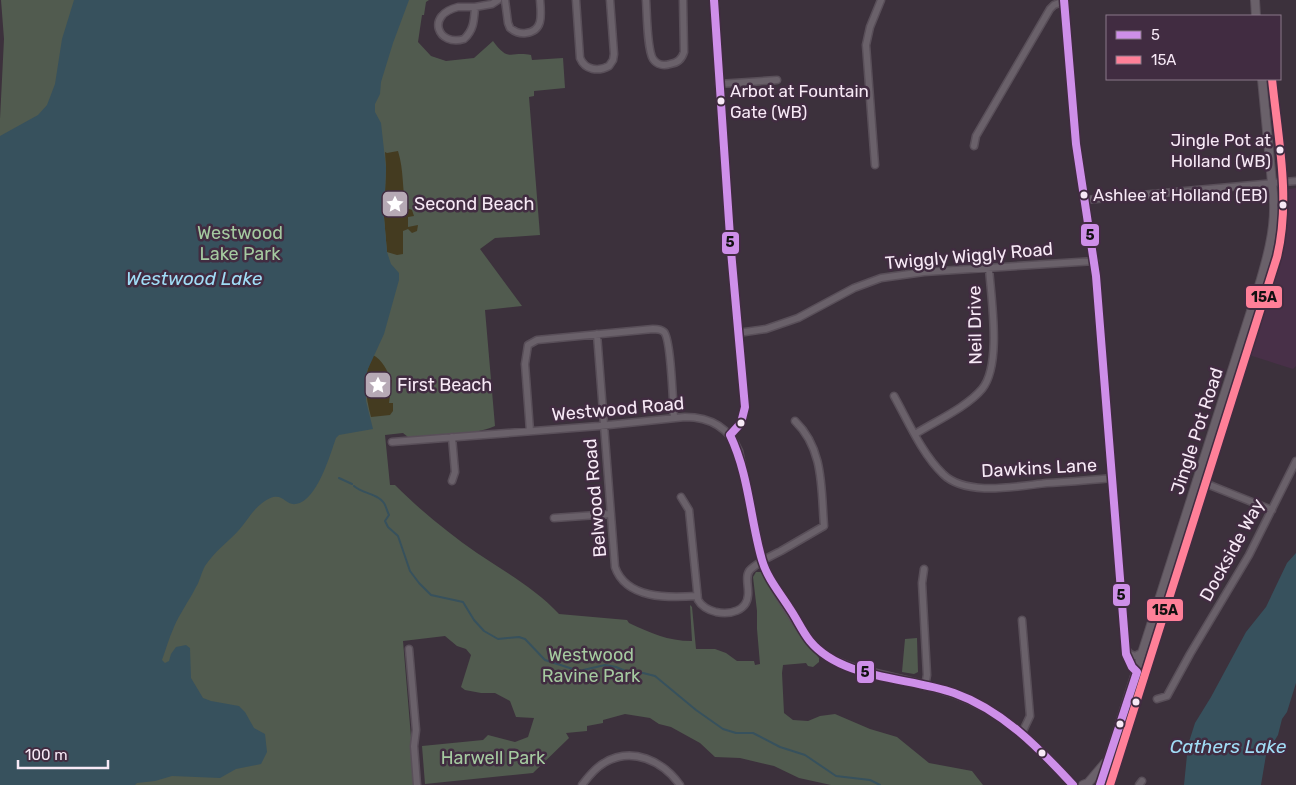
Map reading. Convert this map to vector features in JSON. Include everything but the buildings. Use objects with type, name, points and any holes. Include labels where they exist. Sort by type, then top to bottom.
[{"type":"street","points":[[475,7],[473,27],[464,39],[453,41],[444,37],[439,28],[439,22],[441,15],[448,10],[458,7],[492,4],[498,0]]},
{"type":"street","points":[[505,0],[510,28],[521,33],[534,32],[538,27],[541,16],[540,0]]},
{"type":"street","points":[[576,0],[580,58],[585,66],[595,69],[609,66],[614,57],[610,0]]},
{"type":"street","points":[[646,0],[650,51],[655,61],[662,65],[669,65],[679,61],[684,52],[683,0]]},
{"type":"street","points":[[714,0],[745,412],[741,423],[730,435],[740,456],[762,561],[771,580],[804,632],[821,652],[851,667],[966,698],[1022,732],[1073,785]]},
{"type":"street","points":[[875,165],[866,45],[870,28],[881,0]]},
{"type":"street","points":[[1255,0],[1256,15]]},
{"type":"street","points":[[974,146],[976,136],[1050,9],[1064,1],[1076,144],[1094,261],[1126,649],[1129,662],[1137,672]]},
{"type":"street","points":[[720,84],[777,80]]},
{"type":"street","name":"Jingle Pot Road","points":[[1100,785],[1267,260],[1274,213],[1262,80]]},
{"type":"street","points":[[1085,200],[1296,181]]},
{"type":"street","name":"Twiggly Wiggly Road","points":[[738,333],[766,328],[798,318],[854,288],[898,274],[1094,261]]},
{"type":"street","name":"Neil Drive","points":[[915,434],[970,400],[986,383],[990,373],[994,348],[989,268]]},
{"type":"street","points":[[530,431],[525,364],[528,345],[536,340],[597,334],[653,329],[665,334],[668,346],[674,418]]},
{"type":"street","name":"Belwood Road","points":[[597,334],[615,566],[618,576],[624,583],[647,594],[662,597],[696,596]]},
{"type":"street","name":"Dawkins Lane","points":[[894,396],[928,457],[943,474],[953,481],[966,486],[994,488],[1112,478]]},
{"type":"street","name":"Westwood Road","points":[[392,442],[693,417],[709,421],[721,427],[730,435]]},
{"type":"street","points":[[681,497],[689,510],[696,596],[700,604],[710,610],[729,613],[737,611],[748,599],[749,571],[762,561],[824,526],[818,457],[806,431],[796,421]]},
{"type":"street","points":[[452,437],[455,472],[452,481]]},
{"type":"street","name":"Dockside Way","points":[[1157,700],[1166,696],[1249,555],[1296,461]]},
{"type":"street","points":[[1197,480],[1272,510]]},
{"type":"street","points":[[554,518],[611,514]]},
{"type":"street","points":[[924,570],[922,583],[927,675],[925,686]]},
{"type":"street","points":[[1022,620],[1030,716],[1022,732]]},
{"type":"street","points":[[409,649],[416,730],[414,746],[417,785]]},
{"type":"street","points":[[1126,649],[1135,656],[1143,652]]},
{"type":"street","points":[[582,785],[595,769],[604,763],[613,758],[631,756],[650,760],[662,766],[680,785]]},
{"type":"street","points":[[1083,785],[1088,783],[1108,759]]},
{"type":"shaded area","points":[[1296,188],[1296,366],[1293,369],[1249,355],[1269,290],[1280,245],[1281,199],[1288,189]]},
{"type":"green space","name":"Westwood Lake Park","points":[[1,0],[429,0],[426,2],[424,15],[422,15],[418,42],[431,56],[446,61],[474,58],[493,41],[498,48],[510,55],[531,55],[532,60],[563,58],[565,88],[534,91],[534,96],[529,97],[540,235],[495,238],[480,249],[522,306],[485,310],[495,426],[476,432],[453,434],[408,437],[403,433],[385,435],[390,485],[395,485],[445,529],[530,589],[559,614],[627,620],[629,623],[659,636],[675,640],[692,641],[690,605],[692,607],[696,649],[715,649],[726,653],[737,661],[754,661],[755,665],[760,664],[753,577],[756,572],[762,572],[819,658],[819,662],[813,667],[808,666],[806,663],[783,665],[784,713],[793,720],[808,721],[820,716],[835,714],[870,729],[897,737],[929,763],[972,771],[983,785],[831,785],[799,778],[774,766],[740,758],[715,757],[700,743],[671,727],[659,724],[650,718],[625,714],[603,720],[603,723],[587,726],[587,731],[566,733],[569,738],[533,773],[425,784],[422,746],[483,740],[488,735],[515,742],[528,737],[534,718],[516,717],[510,701],[495,693],[481,693],[465,690],[461,687],[471,655],[466,649],[457,646],[445,636],[403,641],[415,785],[0,785],[0,119],[4,39]]},
{"type":"green space","points":[[917,638],[918,672],[914,674],[902,672],[905,639]]},
{"type":"sand","name":"Second Beach","points":[[398,151],[406,208],[412,210],[414,216],[408,217],[408,227],[418,225],[417,231],[412,233],[408,229],[403,231],[403,254],[397,255],[387,252],[384,217],[385,152]]},
{"type":"sand","name":"First Beach","points":[[373,355],[382,362],[390,380],[392,380],[389,403],[393,403],[393,411],[390,415],[371,417],[367,401],[366,378]]},
{"type":"water","name":"Westwood Lake","points":[[74,0],[409,0],[393,43],[381,82],[380,94],[375,104],[375,112],[381,123],[386,168],[384,217],[387,252],[391,264],[399,273],[399,280],[384,334],[367,371],[366,401],[373,429],[339,435],[336,438],[322,476],[304,501],[292,504],[282,498],[274,497],[268,499],[255,510],[205,566],[174,627],[162,660],[165,663],[169,661],[176,647],[186,645],[190,648],[191,678],[203,698],[239,706],[245,712],[254,728],[265,734],[267,752],[261,764],[236,769],[220,778],[172,776],[135,785],[0,785],[0,136],[38,115],[47,105],[55,84],[62,39]]},
{"type":"water","name":"Cathers Lake","points":[[1296,553],[1296,683],[1278,735],[1266,755],[1261,785],[1184,785],[1188,745],[1195,723],[1246,632],[1266,607],[1287,563]]},
{"type":"waterway","points":[[339,478],[352,484]]},
{"type":"waterway","points":[[354,486],[378,497],[384,503],[389,515],[385,521],[388,527],[398,536],[410,571],[419,583],[431,595],[463,602],[474,620],[484,631],[498,639],[519,637],[525,639],[545,660],[579,671],[605,665],[630,673],[643,673],[655,676],[696,710],[723,729],[736,733],[753,733],[780,747],[805,755],[836,776],[870,780],[880,785]]},
{"type":"transit line","name":"5","points":[[714,0],[731,251],[745,407],[741,423],[730,435],[741,466],[758,544],[767,573],[807,637],[824,654],[858,670],[936,688],[972,700],[988,709],[1019,732],[1047,757],[1073,785]]},
{"type":"transit line","name":"5","points":[[1064,0],[1076,144],[1096,276],[1126,654],[1132,667],[1137,672],[1100,785]]},
{"type":"transit line","name":"15A","points":[[1110,785],[1277,257],[1281,235],[1283,191],[1272,80]]},
{"type":"place","name":"Arbot at Fountain Gate (WB)","points":[[721,101]]},
{"type":"place","name":"Jingle Pot at Holland (WB)","points":[[1280,150]]},
{"type":"place","name":"Ashlee at Holland (EB)","points":[[1084,195]]},
{"type":"place","name":"Second Beach","points":[[395,204]]},
{"type":"place","name":"First Beach","points":[[378,385]]},
{"type":"park label","name":"Westwood Ravine Park","points":[[591,665]]},
{"type":"park label","name":"Harwell Park","points":[[493,758]]}]
